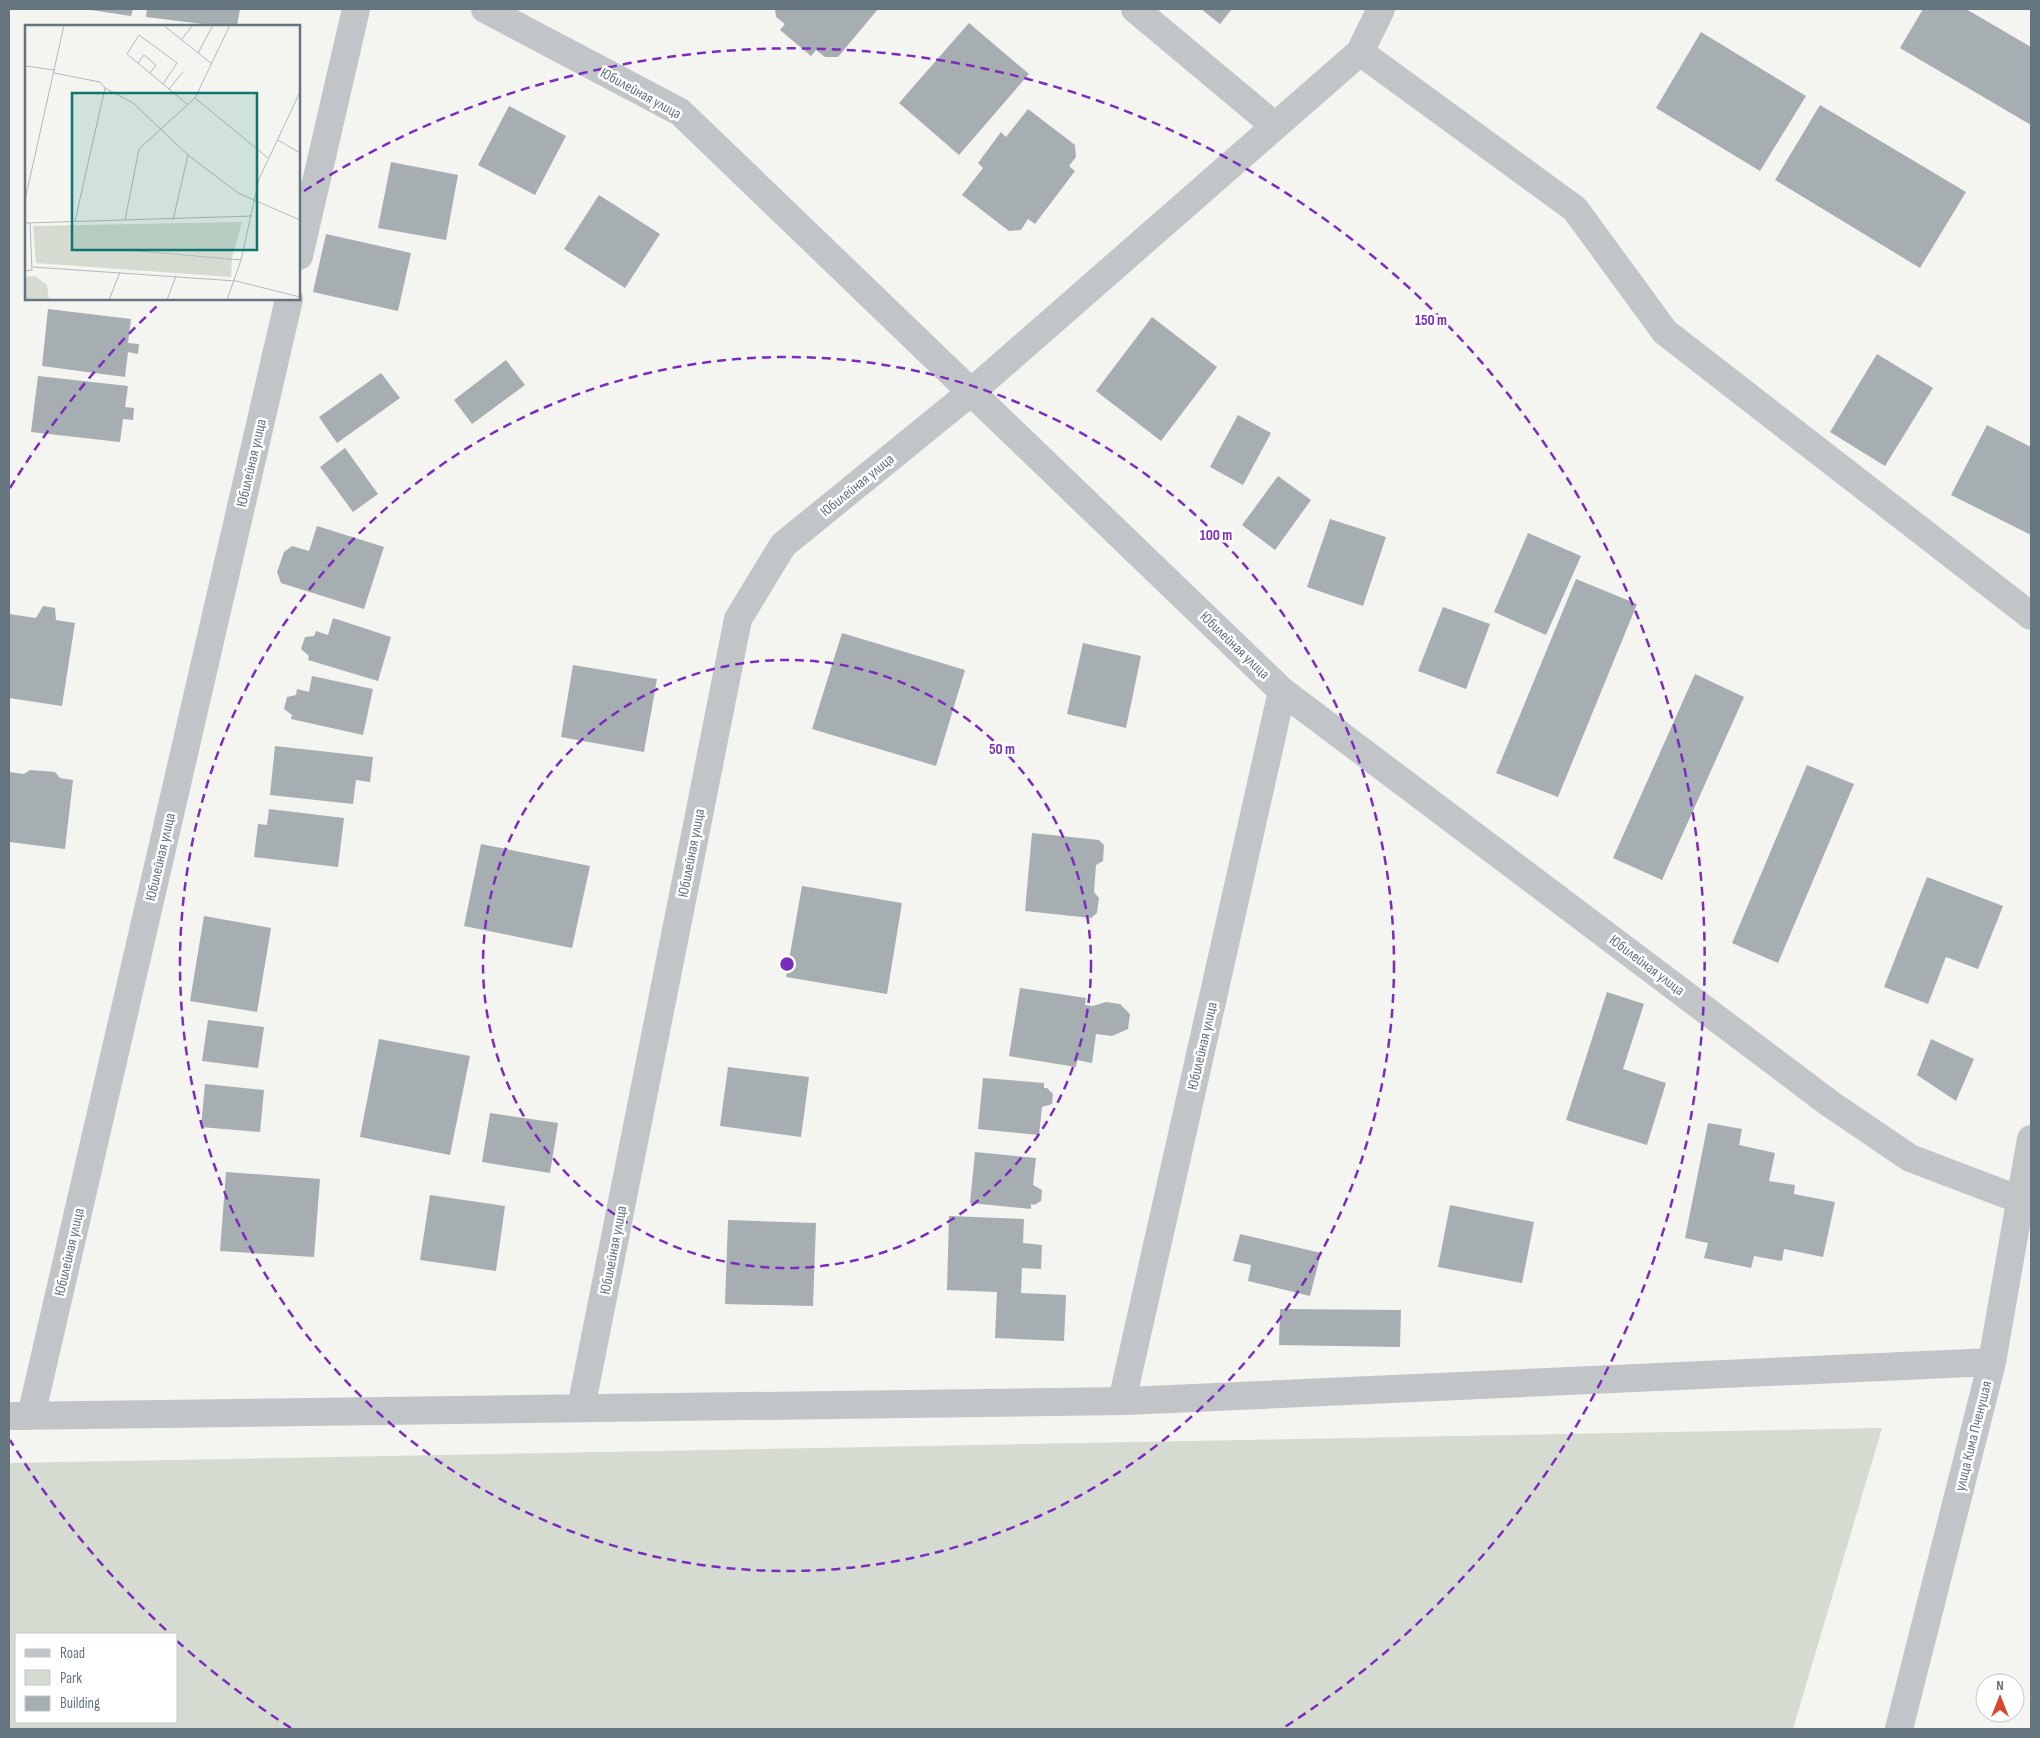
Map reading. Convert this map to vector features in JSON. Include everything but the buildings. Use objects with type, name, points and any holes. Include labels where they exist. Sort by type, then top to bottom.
[{"type":"street","points":[[300,252],[356,9]]},
{"type":"street","name":"Юбилейная улица","points":[[485,9],[680,112],[1282,691],[1829,1103],[1910,1158],[2026,1202]]},
{"type":"street","points":[[1135,9],[1275,126]]},
{"type":"street","points":[[970,393],[1360,52],[1381,9]]},
{"type":"street","points":[[1360,52],[1575,209],[1665,332],[2031,616]]},
{"type":"street","name":"Юбилейная улица","points":[[20,1416],[289,300]]},
{"type":"street","name":"Юбилейная улица","points":[[581,1408],[738,619],[783,545],[970,393]]},
{"type":"street","name":"Юбилейная улица","points":[[1122,1401],[1282,691]]},
{"type":"street","name":"улица Кима Пченушая","points":[[1899,1729],[1992,1362],[2026,1202],[2031,1139]]},
{"type":"street","points":[[20,1416],[1122,1401],[1992,1362]]},
{"type":"green space","points":[[1882,1428],[1793,1729],[9,1729],[9,1463]]}]
